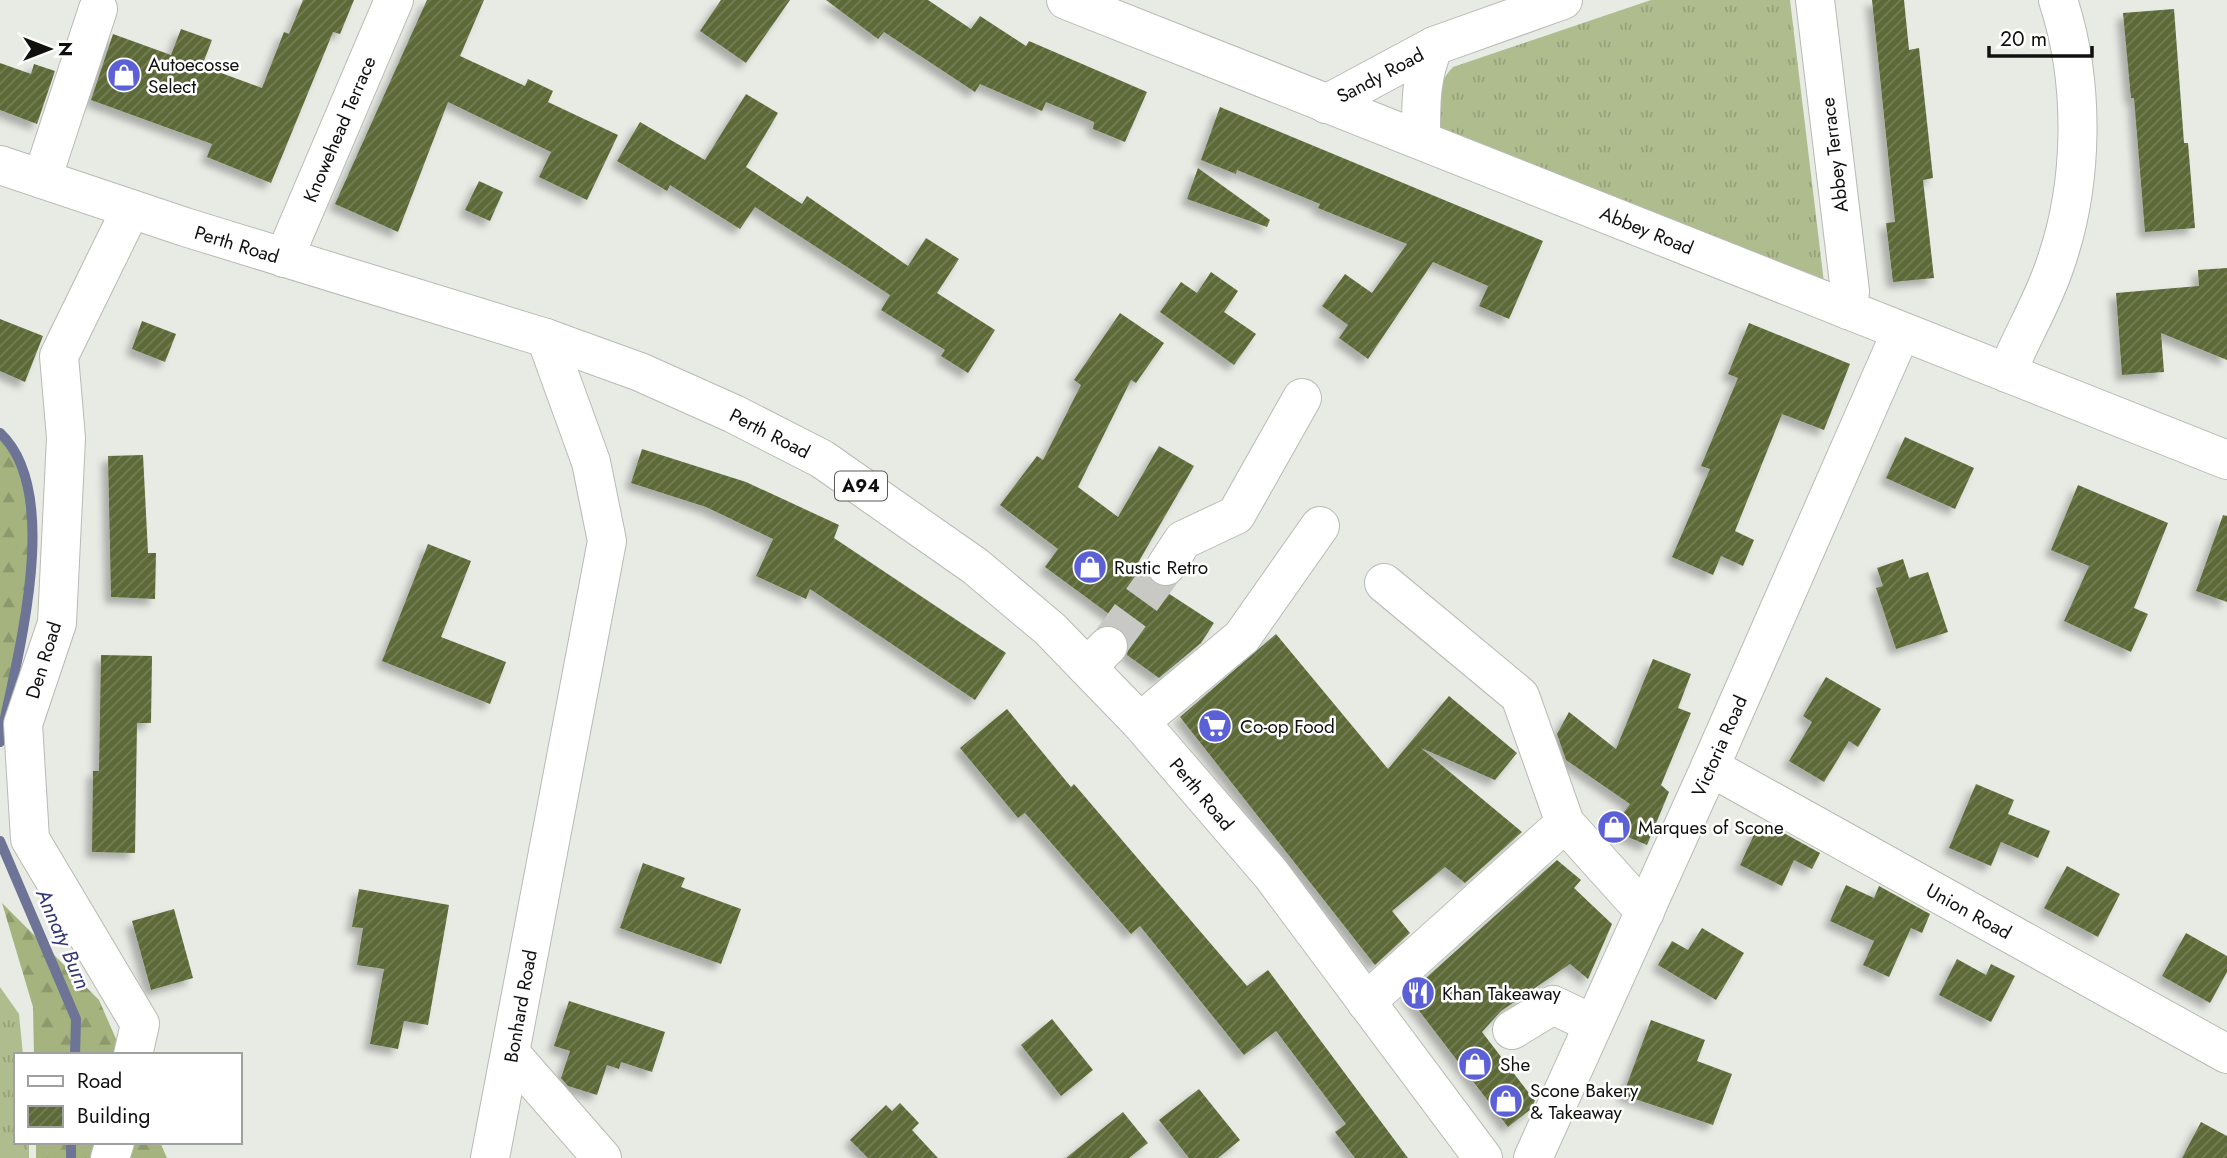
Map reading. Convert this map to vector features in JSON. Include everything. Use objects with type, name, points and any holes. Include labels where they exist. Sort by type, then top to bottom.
[{"type":"street","name":"Knowehead Terrace","points":[[284,258],[394,0]]},
{"type":"street","name":"Abbey Road","points":[[1066,0],[2227,460]]},
{"type":"street","name":"Sandy Road","points":[[1326,104],[1494,12],[1563,0]]},
{"type":"street","name":"Abbey Terrace","points":[[1815,0],[1850,291],[1848,310]]},
{"type":"street","points":[[2007,373],[2056,265],[2072,190],[2076,148],[2076,92],[2058,0]]},
{"type":"street","points":[[42,179],[98,9]]},
{"type":"street","name":"Sandy Road","points":[[1421,140],[1420,95],[1426,64],[1434,46]]},
{"type":"street","name":"Perth Road","points":[[0,165],[284,258],[546,338],[640,372],[734,414],[822,459],[975,566],[1050,629],[1098,657],[1140,722],[1270,874],[1483,1158]]},
{"type":"street","name":"Den Road","points":[[131,209],[59,356],[66,438],[57,623],[23,724],[30,839],[140,1024],[133,1053]]},
{"type":"street","name":"Victoria Road","points":[[1533,1158],[1710,767],[1901,332]]},
{"type":"street","name":"Bonhard Road","points":[[489,1158],[607,541],[591,462],[546,338]]},
{"type":"street","points":[[1166,566],[1183,540],[1236,515],[1302,398]]},
{"type":"street","points":[[1140,722],[1242,637],[1320,526]]},
{"type":"street","points":[[1384,583],[1520,696],[1565,823],[1645,912]]},
{"type":"street","name":"Union Road","points":[[1710,767],[2227,1054]]},
{"type":"street","points":[[1366,1002],[1565,823]]},
{"type":"street","points":[[1512,1030],[1553,1005],[1593,1024]]},
{"type":"street","points":[[511,1054],[602,1158]]},
{"type":"green space","points":[[1651,0],[1790,0],[1825,291],[1441,130],[1438,96],[1443,81],[1453,67]]},
{"type":"green space","points":[[0,433],[19,461],[30,496],[33,537],[24,626],[0,742]]},
{"type":"green space","points":[[2,903],[99,1000],[122,1053],[34,1053],[33,1007]]},
{"type":"green space","points":[[0,987],[19,1014],[23,1053],[14,1053],[14,1144],[29,1144],[29,1158],[0,1158]]},
{"type":"green space","points":[[36,1144],[161,1144],[167,1158],[36,1158]]},
{"type":"building","points":[[303,0],[354,0],[340,34],[333,32],[271,183],[207,157],[212,144],[91,100],[113,34],[171,55],[181,29],[212,40],[202,66],[262,88],[284,32],[289,34]]},
{"type":"building","points":[[427,0],[484,0],[460,56],[525,86],[528,79],[553,91],[548,102],[618,135],[587,200],[539,177],[551,152],[448,102],[398,232],[335,204]]},
{"type":"building","points":[[721,0],[790,0],[746,63],[700,31]]},
{"type":"building","points":[[826,0],[928,0],[971,29],[980,16],[1026,46],[1029,41],[1147,92],[1125,142],[1093,129],[1094,122],[1046,102],[1042,111],[980,84],[975,92],[884,32],[878,39]]},
{"type":"building","points":[[1872,0],[1904,0],[1909,50],[1919,48],[1933,178],[1923,180],[1934,278],[1893,282],[1886,223],[1895,222]]},
{"type":"building","points":[[2174,9],[2184,143],[2188,143],[2195,228],[2145,232],[2134,98],[2131,98],[2123,13]]},
{"type":"building","points":[[0,63],[31,74],[34,64],[55,71],[37,124],[0,110]]},
{"type":"building","points":[[746,94],[778,113],[746,167],[802,204],[807,196],[908,266],[926,238],[959,259],[937,293],[995,330],[968,373],[941,356],[945,350],[881,310],[890,295],[755,207],[740,229],[670,185],[667,191],[617,161],[640,122],[705,160]]},
{"type":"building","points":[[1220,107],[1543,241],[1509,319],[1479,306],[1488,286],[1433,262],[1368,359],[1339,338],[1348,325],[1322,306],[1345,274],[1372,293],[1407,244],[1318,208],[1320,204],[1237,170],[1236,174],[1201,160]]},
{"type":"building","points":[[1198,168],[1270,220],[1267,227],[1187,199]]},
{"type":"building","points":[[479,181],[503,192],[490,221],[465,210]]},
{"type":"building","points":[[2227,268],[2227,360],[2161,333],[2164,372],[2122,375],[2116,293],[2199,286],[2198,270]]},
{"type":"building","points":[[1211,272],[1238,291],[1224,312],[1256,334],[1234,365],[1160,312],[1181,282],[1197,293]]},
{"type":"building","points":[[1120,313],[1164,343],[1136,383],[1131,380],[1078,487],[1118,517],[1159,446],[1194,466],[1135,568],[1154,584],[1214,623],[1201,643],[1159,678],[1127,655],[1129,641],[1124,631],[1108,625],[1113,617],[1045,567],[1058,549],[1000,505],[1037,456],[1043,460],[1081,385],[1074,380]]},
{"type":"building","points":[[0,319],[43,336],[25,382],[0,371]]},
{"type":"building","points":[[142,321],[176,334],[165,362],[132,349]]},
{"type":"building","points":[[1749,323],[1850,364],[1824,430],[1782,414],[1735,531],[1754,540],[1743,566],[1721,556],[1713,575],[1672,557],[1710,469],[1701,466],[1738,378],[1728,374]]},
{"type":"building","points":[[1905,437],[1974,468],[1955,509],[1886,478]]},
{"type":"building","points":[[642,449],[746,482],[839,525],[834,538],[1006,653],[975,700],[810,589],[806,599],[756,576],[773,539],[706,507],[631,483]]},
{"type":"building","points":[[143,455],[148,553],[156,553],[155,599],[111,597],[108,456]]},
{"type":"building","points":[[2078,485],[2168,523],[2134,608],[2148,614],[2131,652],[2064,621],[2089,566],[2051,550]]},
{"type":"building","points":[[2223,515],[2227,516],[2227,602],[2196,591]]},
{"type":"building","points":[[428,544],[471,561],[441,637],[506,662],[490,704],[382,661]]},
{"type":"building","points":[[1903,559],[1909,578],[1928,572],[1948,632],[1896,649],[1876,588],[1883,586],[1877,568]]},
{"type":"building","points":[[1276,634],[1388,769],[1449,696],[1517,753],[1495,780],[1421,748],[1522,832],[1465,883],[1445,867],[1392,911],[1410,933],[1375,965],[1180,717]]},
{"type":"building","points":[[101,655],[152,656],[151,723],[137,723],[135,853],[92,852],[93,771],[99,771]]},
{"type":"building","points":[[1653,659],[1691,674],[1678,708],[1691,713],[1661,785],[1669,792],[1647,845],[1611,830],[1630,804],[1566,760],[1557,734],[1569,712],[1616,749]]},
{"type":"building","points":[[1826,677],[1881,709],[1858,747],[1849,741],[1824,782],[1789,761],[1812,722],[1803,716]]},
{"type":"building","points":[[1007,709],[1071,787],[1074,784],[1247,986],[1268,970],[1408,1158],[1355,1158],[1335,1132],[1346,1124],[1276,1031],[1244,1055],[1140,926],[1131,934],[1025,813],[1018,818],[960,748]]},
{"type":"building","points":[[1976,784],[2014,800],[2008,814],[2050,831],[2038,858],[2001,842],[1991,866],[1949,848]]},
{"type":"building","points":[[1773,827],[1820,853],[1812,869],[1794,860],[1782,886],[1740,865],[1757,828],[1769,833]]},
{"type":"building","points":[[1557,860],[1581,880],[1574,888],[1612,924],[1588,979],[1570,964],[1501,1011],[1482,1032],[1535,1101],[1531,1109],[1508,1127],[1407,995]]},
{"type":"building","points":[[643,863],[685,878],[681,887],[741,909],[721,964],[620,928]]},
{"type":"building","points":[[2067,866],[2120,894],[2098,937],[2044,908]]},
{"type":"building","points":[[1846,885],[1874,898],[1879,886],[1930,914],[1922,933],[1911,928],[1889,977],[1863,965],[1874,941],[1830,921]]},
{"type":"building","points":[[359,889],[449,905],[428,1025],[404,1021],[398,1049],[370,1044],[384,969],[357,965],[363,928],[352,927]]},
{"type":"building","points":[[174,909],[193,978],[151,990],[132,921]]},
{"type":"building","points":[[1702,928],[1744,953],[1716,1000],[1658,965],[1672,941],[1688,950]]},
{"type":"building","points":[[2186,933],[2227,956],[2227,972],[2210,1003],[2162,976]]},
{"type":"building","points":[[1957,959],[1986,975],[1991,964],[2015,976],[1991,1022],[1939,995]]},
{"type":"building","points":[[569,1001],[665,1032],[652,1072],[621,1062],[619,1069],[607,1065],[597,1095],[568,1086],[561,1078],[570,1051],[554,1046]]},
{"type":"building","points":[[1052,1019],[1093,1070],[1061,1096],[1021,1045]]},
{"type":"building","points":[[1651,1020],[1705,1040],[1697,1061],[1732,1074],[1713,1125],[1623,1095]]},
{"type":"building","points":[[1199,1089],[1240,1140],[1218,1158],[1189,1158],[1159,1120]]},
{"type":"building","points":[[900,1103],[919,1123],[912,1130],[938,1158],[868,1158],[850,1140],[886,1105],[892,1111]]},
{"type":"building","points":[[1123,1112],[1148,1143],[1129,1158],[1066,1158]]},
{"type":"building","points":[[2201,1122],[2227,1136],[2227,1158],[2182,1158]]},
{"type":"waterway","name":"Annaty Burn","points":[[0,433],[19,461],[30,496],[33,537],[24,626],[0,742]]},
{"type":"waterway","name":"Annaty Burn","points":[[0,841],[76,1019],[75,1053]]},
{"type":"waterway","name":"Annaty Burn","points":[[71,1144],[71,1158]]},
{"type":"tunnel","points":[[1108,646],[1166,566]]},
{"type":"place","name":"Autoecosse Select","points":[[124,75]]},
{"type":"place","name":"Rustic Retro","points":[[1090,567]]},
{"type":"place","name":"Co-op Food","points":[[1215,726]]},
{"type":"place","name":"Marques of Scone","points":[[1614,827]]},
{"type":"place","name":"Khan Takeaway","points":[[1418,993]]},
{"type":"place","name":"She","points":[[1475,1064]]},
{"type":"place","name":"Scone Bakery & Takeaway","points":[[1506,1101]]}]
